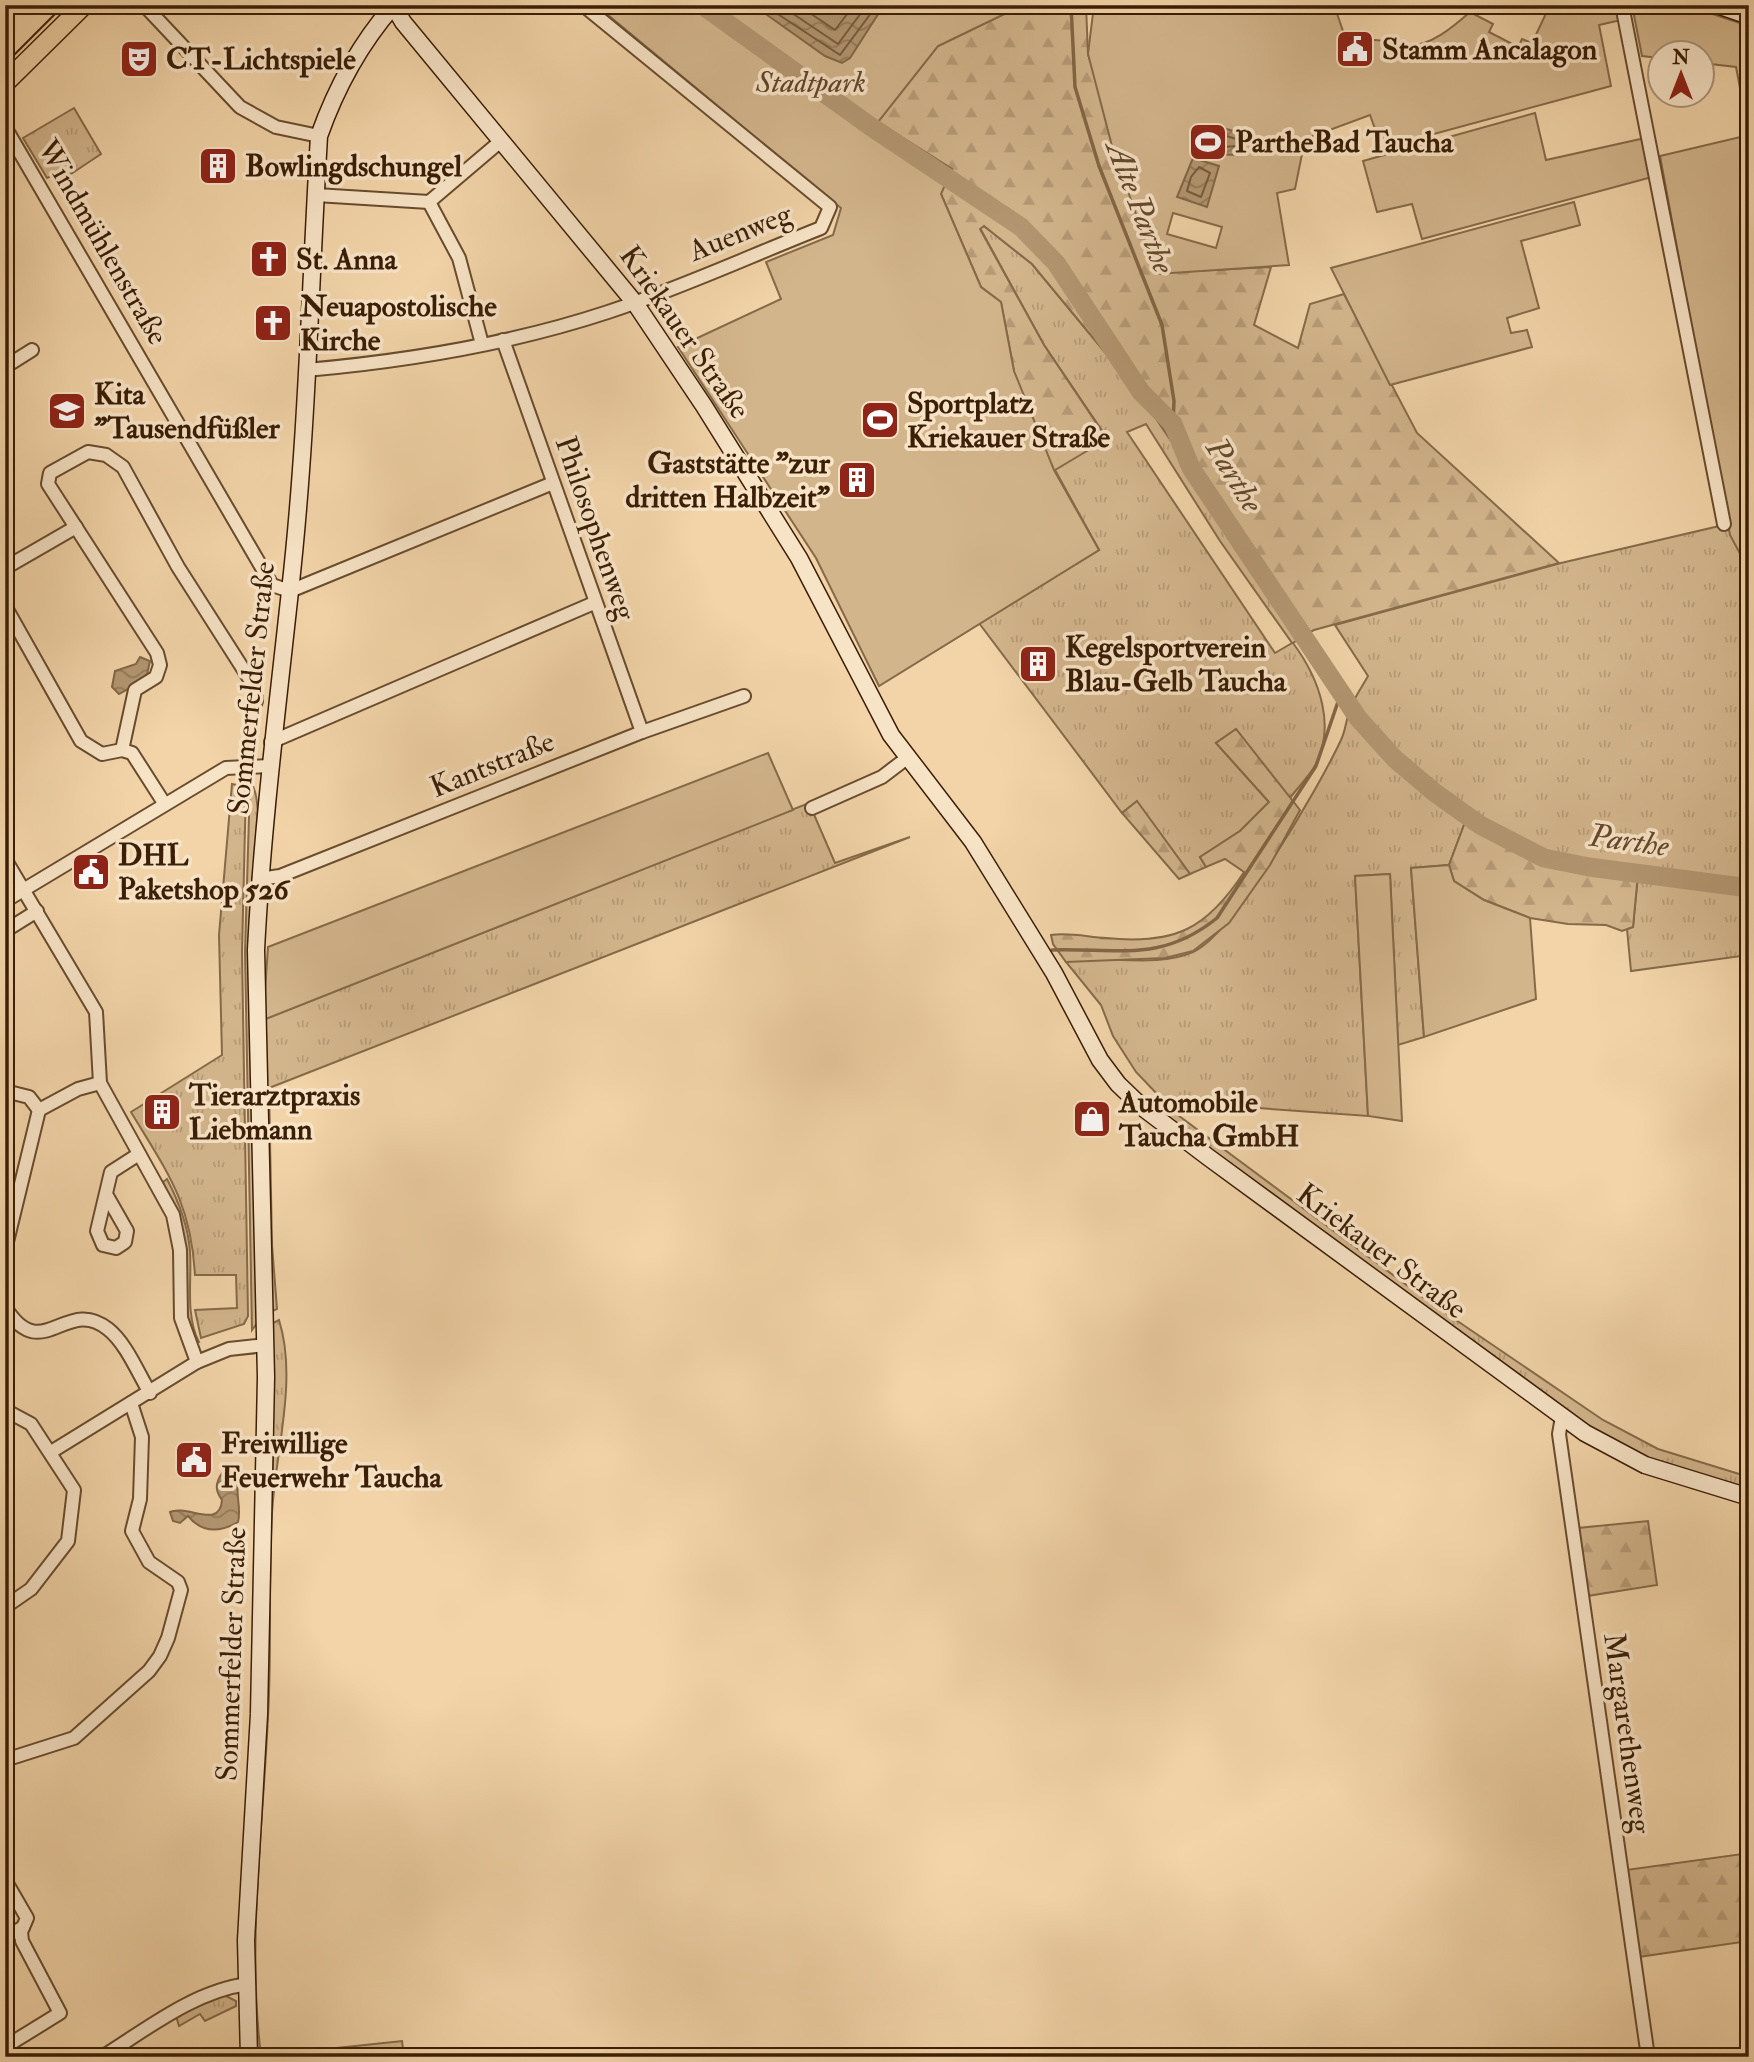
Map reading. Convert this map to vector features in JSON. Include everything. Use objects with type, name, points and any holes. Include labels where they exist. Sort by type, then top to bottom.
[{"type":"main road","points":[[5,83],[84,5]]},
{"type":"street","points":[[144,5],[240,107],[276,127],[319,136]]},
{"type":"street","name":"Auenweg","points":[[583,5],[830,207],[821,228],[635,303]]},
{"type":"street","points":[[1622,5],[1724,524]]},
{"type":"street","points":[[1717,5],[1749,16]]},
{"type":"street","name":"Sommerfelder Straße","points":[[249,2057],[247,1912],[260,1714],[266,1345],[256,950],[259,879],[271,742],[290,591],[319,136],[342,80],[360,49],[393,6]]},
{"type":"street","name":"Kriekauer Straße","points":[[393,6],[403,22],[635,303],[704,405],[799,558],[867,693],[907,758],[973,842],[1054,973],[1100,1060],[1118,1084],[1142,1107],[1208,1157],[1562,1417],[1625,1456],[1749,1497]]},
{"type":"street","name":"Windmühlenstraße","points":[[5,127],[272,585],[290,591]]},
{"type":"street","points":[[316,195],[429,202],[502,139]]},
{"type":"street","points":[[429,202],[462,266],[482,344]]},
{"type":"street","points":[[306,370],[399,362],[503,340],[635,303]]},
{"type":"street","name":"Philosophenweg","points":[[503,340],[594,603],[642,732]]},
{"type":"street","points":[[5,367],[32,350]]},
{"type":"street","points":[[122,750],[135,690],[156,677],[159,660],[48,484],[48,474],[83,453],[106,454],[128,472],[178,567],[254,686],[256,701],[252,712]]},
{"type":"street","points":[[290,591],[553,483]]},
{"type":"street","points":[[5,568],[76,527]]},
{"type":"street","points":[[271,742],[594,603]]},
{"type":"street","points":[[5,606],[80,741],[102,754],[122,750],[134,756],[164,803]]},
{"type":"street","name":"Kantstraße","points":[[259,879],[281,876],[642,732],[744,696]]},
{"type":"street","points":[[812,808],[882,777],[907,758]]},
{"type":"street","points":[[5,901],[226,768],[269,766]]},
{"type":"street","points":[[5,859],[96,1012],[100,1083],[175,1223],[180,1250],[181,1318],[197,1362]]},
{"type":"street","points":[[5,931],[37,911]]},
{"type":"street","points":[[5,1250],[39,1110],[78,1089],[100,1083]]},
{"type":"street","points":[[5,1091],[29,1097],[39,1110]]},
{"type":"street","points":[[107,1196],[111,1172],[139,1154]]},
{"type":"street","points":[[5,1307],[16,1324],[31,1333],[45,1333],[80,1319],[103,1325],[114,1334],[150,1393]]},
{"type":"street","points":[[51,1452],[197,1362],[229,1349],[266,1345]]},
{"type":"street","points":[[5,1760],[74,1738],[149,1671],[168,1638],[181,1590],[178,1582],[149,1562],[132,1531],[140,1499],[142,1437],[131,1403]]},
{"type":"street","points":[[5,1410],[31,1424],[74,1490],[68,1541],[31,1589],[5,1607]]},
{"type":"street","name":"Margarethenweg","points":[[1562,1417],[1559,1434],[1648,2057]]},
{"type":"street","points":[[5,1880],[27,1918],[22,1941],[60,2013],[5,2046]]},
{"type":"street","points":[[5,1938],[23,1927]]},
{"type":"street","points":[[102,2057],[197,1999],[224,1988],[248,1984]]},
{"type":"green space","name":"Sportplatz Kriekauer Straße","points":[[596,5],[1023,5],[938,46],[878,122],[952,169],[941,194],[981,287],[1001,302],[1014,371],[1054,470],[1099,550],[879,686],[816,558],[678,347],[781,299],[766,262],[833,235],[841,208]]},
{"type":"green space","points":[[1023,5],[1086,5],[1088,54],[1157,273],[1271,267],[1254,325],[1298,348],[1310,304],[1344,294],[1417,433],[1559,563],[1314,630],[1303,636],[1138,392],[1032,264],[984,226],[980,229],[1044,345],[1107,439],[1055,470],[1099,550],[935,651],[1014,371],[1001,302],[981,287],[941,194],[878,122],[938,46]]},
{"type":"green space","name":"PartheBad Taucha","points":[[1094,5],[1334,5],[1352,57],[1367,52],[1364,42],[1370,40],[1407,46],[1425,43],[1470,12],[1493,24],[1489,32],[1518,47],[1522,39],[1532,43],[1550,5],[1617,5],[1621,20],[1599,25],[1611,86],[1382,148],[1370,115],[1305,139],[1295,189],[1277,193],[1289,265],[1157,274],[1112,146],[1088,54]],"holes":[[[1173,213],[1222,227],[1216,248],[1167,234]]]},
{"type":"green space","points":[[1632,5],[1685,5],[1749,26],[1749,135],[1736,67],[1716,65],[1716,38],[1646,38],[1646,56],[1642,56]]},
{"type":"green space","points":[[74,108],[101,154],[59,182],[54,175],[47,178],[23,138]]},
{"type":"green space","points":[[1535,113],[1546,160],[1645,138],[1652,177],[1422,239],[1412,204],[1377,212],[1363,161]]},
{"type":"green space","points":[[1749,135],[1749,564],[1744,561],[1730,535],[1660,156]]},
{"type":"green space","points":[[1574,202],[1580,225],[1521,241],[1539,308],[1507,318],[1511,333],[1527,330],[1532,347],[1390,385],[1331,268]]},
{"type":"green space","points":[[984,226],[1032,264],[1138,392],[1304,636],[1293,643],[1311,672],[1325,720],[1324,737],[1313,769],[1289,799],[1236,729],[1216,743],[1269,802],[1240,831],[1200,857],[1206,867],[1190,874],[1137,802],[1122,813],[979,623],[1099,550],[1054,470],[1107,438],[1044,345],[980,228]],"holes":[[[1146,424],[1220,541],[1292,643],[1275,653],[1127,432]]]},
{"type":"green space","points":[[1728,524],[1744,561],[1749,564],[1749,955],[1631,971],[1627,929],[1633,927],[1638,874],[1549,859],[1467,817],[1449,865],[1411,868],[1424,1037],[1398,1045],[1390,874],[1355,876],[1368,1116],[1159,1101],[1428,1301],[1603,1420],[1658,1449],[1749,1477],[1749,1492],[1619,1448],[1150,1107],[1158,1100],[1158,1095],[1136,1072],[1113,1036],[1101,1005],[1066,962],[1098,959],[1146,961],[1178,957],[1193,952],[1211,939],[1231,917],[1275,856],[1315,789],[1341,740],[1352,705],[1368,676],[1335,625],[1561,563]]},
{"type":"green space","points":[[1236,729],[1300,810],[1270,865],[1229,923],[1193,951],[1165,958],[1066,962],[1053,944],[1051,935],[1072,934],[1130,940],[1170,935],[1202,920],[1217,907],[1244,872],[1225,859],[1206,867],[1200,857],[1240,831],[1269,802],[1216,743]]},
{"type":"green space","points":[[768,753],[793,810],[263,1020],[268,947]]},
{"type":"green space","points":[[250,782],[257,802],[258,816],[254,886],[254,995],[258,1322],[252,1330],[245,952]]},
{"type":"green space","points":[[232,784],[246,787],[242,952],[248,1316],[244,1324],[201,1338],[195,1310],[237,1308],[236,1275],[195,1275],[188,1227],[175,1189],[131,1112],[222,1055],[219,935]]},
{"type":"green space","points":[[1137,801],[1190,874],[1179,879],[1122,813]]},
{"type":"green space","points":[[809,803],[835,863],[910,837],[269,1088],[272,1245],[277,1309],[273,1311],[268,1272],[263,1020]]},
{"type":"green space","points":[[1467,817],[1549,859],[1638,874],[1633,927],[1622,931],[1606,925],[1568,924],[1530,918],[1484,900],[1454,881],[1449,865]]},
{"type":"green space","points":[[1449,865],[1454,881],[1484,900],[1530,918],[1536,999],[1424,1037],[1411,868]]},
{"type":"green space","points":[[1390,874],[1402,1121],[1368,1116],[1355,876]]},
{"type":"green space","points":[[167,1179],[182,1214],[189,1241],[192,1320],[199,1342],[196,1343],[188,1328],[176,1212],[163,1182]]},
{"type":"green space","points":[[279,1320],[284,1343],[286,1392],[271,1539],[269,1691],[257,1886],[255,1971],[261,2056],[256,2057],[252,1940],[273,1460],[273,1323]]},
{"type":"green space","points":[[1648,1521],[1657,1585],[1587,1596],[1578,1528]]},
{"type":"green space","points":[[1742,1854],[1749,1893],[1749,1941],[1638,1957],[1626,1870]]},
{"type":"green space","points":[[224,1995],[236,2001],[236,2006],[205,2021],[200,2014],[179,2026],[176,2016],[200,2002]]},
{"type":"green space","points":[[402,2041],[404,2057],[261,2057],[261,2056]]},
{"type":"water","points":[[753,5],[884,5],[850,58],[842,63],[825,56]]},
{"type":"water","points":[[1212,125],[1248,135],[1242,155],[1196,154],[1200,146],[1196,138],[1202,127],[1209,129]]},
{"type":"water","points":[[1193,158],[1219,166],[1207,207],[1177,197]]},
{"type":"water","points":[[140,657],[150,661],[146,679],[119,694],[112,687],[115,671],[136,664]]},
{"type":"water","points":[[233,1471],[239,1476],[238,1522],[211,1530],[199,1526],[188,1516],[180,1523],[173,1521],[170,1512],[177,1510],[209,1515],[220,1509],[222,1500],[217,1490],[218,1480],[222,1473]]},
{"type":"waterway","name":"Parthe","points":[[702,5],[870,126],[1021,227],[1056,263],[1141,392],[1173,424],[1191,468],[1358,718],[1395,759],[1434,792],[1480,825],[1544,858],[1589,867],[1749,888]]},
{"type":"waterway","name":"Alte Parthe","points":[[1071,5],[1075,87],[1099,166],[1162,325],[1174,401],[1173,424]]},
{"type":"waterway","points":[[1052,950],[1119,951],[1158,947],[1177,942],[1217,918],[1316,766],[1341,693]]},
{"type":"tram line","points":[[5,64],[64,5]]},
{"type":"place","name":"Stamm Ancalagon","points":[[1355,49]]},
{"type":"place","name":"CT-Lichtspiele","points":[[139,59]]},
{"type":"place","name":"PartheBad Taucha","points":[[1208,142]]},
{"type":"place","name":"Bowlingdschungel","points":[[218,166]]},
{"type":"place","name":"St. Anna","points":[[269,259]]},
{"type":"place","name":"Neuapostolische Kirche","points":[[273,323]]},
{"type":"place","name":"Kita \"Tausendfüßler","points":[[67,411]]},
{"type":"place","name":"Sportplatz Kriekauer Straße","points":[[880,420]]},
{"type":"place","name":"Gaststätte \"zur dritten Halbzeit\"","points":[[857,480]]},
{"type":"place","name":"Kegelsportverein Blau-Gelb Taucha","points":[[1038,664]]},
{"type":"place","name":"DHL Paketshop 526","points":[[91,872]]},
{"type":"place","name":"Tierarztpraxis Liebmann","points":[[162,1112]]},
{"type":"place","name":"Automobile Taucha GmbH","points":[[1092,1119]]},
{"type":"place","name":"Freiwillige Feuerwehr Taucha","points":[[194,1460]]},
{"type":"park label","name":"Stadtpark","points":[[811,82]]}]
